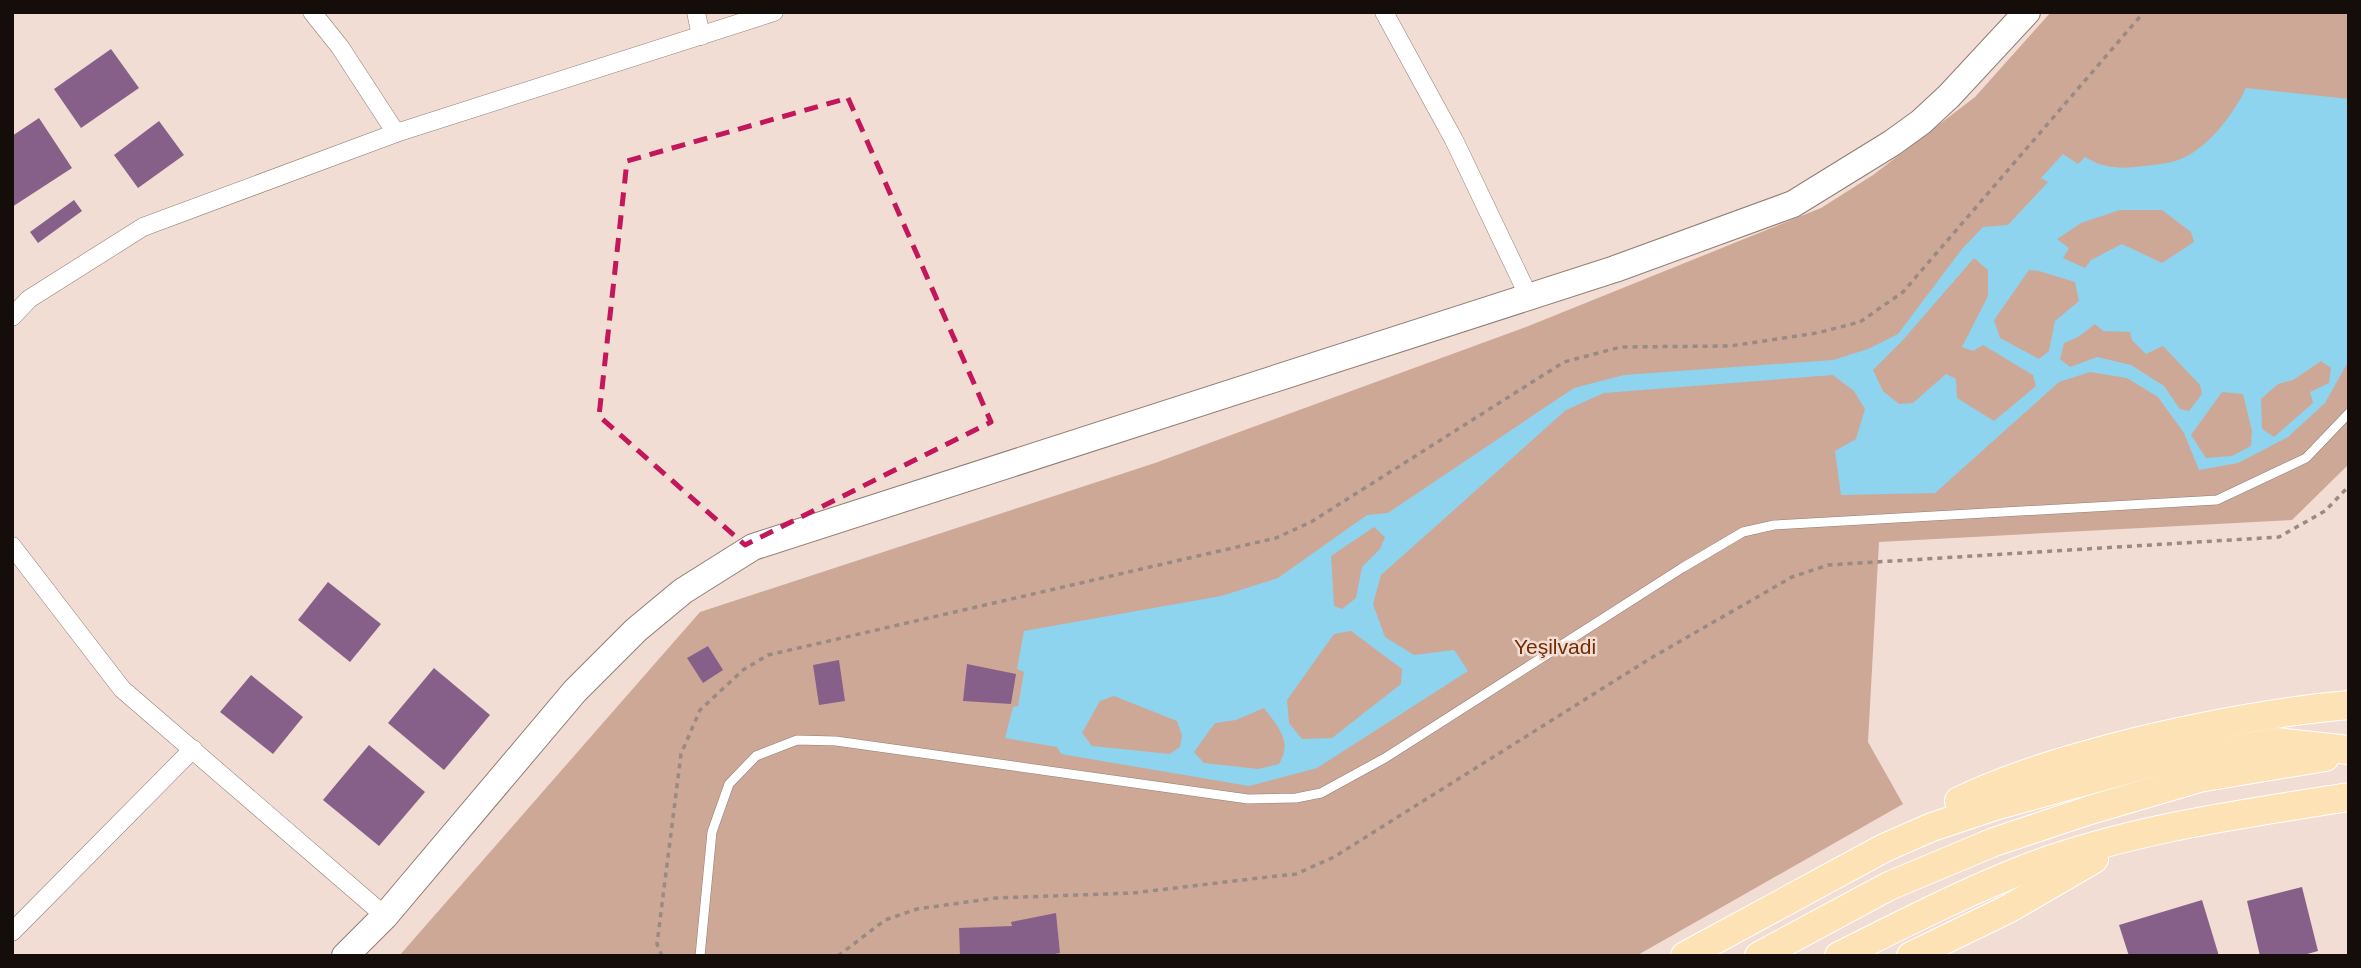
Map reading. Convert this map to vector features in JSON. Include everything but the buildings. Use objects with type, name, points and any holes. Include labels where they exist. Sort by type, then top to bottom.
[{"type":"main road","points":[[1932,827],[1957,802],[1985,788],[2065,759],[2206,725],[2294,709],[2349,705]]},
{"type":"main road","points":[[1685,956],[1835,872],[1884,848],[1932,827],[1998,805],[2151,763],[2277,742],[2349,751]]},
{"type":"main road","points":[[1759,956],[1889,886],[1994,842],[2199,778],[2349,751]]},
{"type":"main road","points":[[1839,956],[1932,910],[2028,868],[2133,836],[2238,814],[2349,797]]},
{"type":"main road","points":[[1911,956],[2008,909],[2133,836]]},
{"type":"street","points":[[312,12],[340,47],[397,133]]},
{"type":"street","points":[[696,12],[701,36]]},
{"type":"street","points":[[12,317],[29,299],[143,227],[397,133],[774,12]]},
{"type":"street","points":[[1384,12],[1454,140],[1529,297]]},
{"type":"street","points":[[345,956],[385,916],[575,691],[636,631],[683,591],[753,547],[1529,297],[1705,238],[1793,204],[1921,122],[1949,96],[2027,12]]},
{"type":"street","points":[[12,546],[122,689],[385,916]]},
{"type":"street","points":[[12,932],[193,749]]},
{"type":"lane","points":[[700,956],[712,832],[729,784],[756,756],[797,740],[836,741],[1248,799],[1296,798],[1321,793],[1385,758],[1743,532],[1774,525],[2217,500],[2306,458],[2349,413]]},
{"type":"path","points":[[662,956],[657,944],[681,754],[700,710],[744,670],[768,655],[1276,538],[1311,522],[1564,362],[1621,347],[1730,346],[1817,333],[1860,322],[1903,292],[2144,12]]},
{"type":"path","points":[[838,956],[884,919],[916,909],[996,898],[1133,893],[1296,874],[1334,857],[1651,658],[1792,577],[1828,565],[2279,537],[2325,511],[2349,486]]},
{"type":"highlighted area","points":[[848,98],[991,422],[745,545],[599,416],[627,161]]},
{"type":"green space","name":"Yeşilvadi","points":[[2051,12],[2349,12],[2349,464],[2292,520],[1879,542],[1868,742],[1903,804],[1636,956],[399,956],[700,612],[1155,463],[1526,327],[1821,208],[1873,175],[1975,97]]},
{"type":"water","points":[[2246,88],[2349,99],[2349,360],[2325,403],[2288,437],[2238,463],[2199,470],[2184,433],[2158,397],[2127,378],[2090,372],[2059,382],[1935,493],[1841,495],[1835,451],[1856,439],[1865,409],[1854,391],[1833,375],[1604,393],[1566,410],[1381,575],[1373,604],[1385,637],[1414,655],[1454,650],[1468,671],[1317,768],[1249,786],[1061,754],[1057,747],[1005,738],[1013,707],[1018,706],[1024,672],[1017,669],[1024,631],[1221,596],[1278,578],[1367,515],[1388,513],[1574,388],[1624,375],[1833,360],[1868,349],[1898,334],[1962,249],[1983,227],[2008,225],[2048,182],[2041,178],[2063,154],[2078,164],[2085,157],[2099,164],[2120,168],[2175,161],[2208,141],[2226,121]],"holes":[[[2120,210],[2162,210],[2191,232],[2194,242],[2162,263],[2122,244],[2091,260],[2085,268],[2063,258],[2069,248],[2057,239],[2081,223]],[[1974,258],[1988,270],[1988,296],[1962,347],[1973,351],[1983,345],[2033,375],[2036,386],[1994,421],[1957,398],[1956,379],[1946,374],[1913,403],[1899,404],[1883,391],[1873,370],[1902,341]],[[2029,270],[2075,282],[2079,301],[2055,321],[2049,351],[2039,359],[2000,338],[1994,320]],[[2095,324],[2103,331],[2130,332],[2132,340],[2146,354],[2163,346],[2200,385],[2202,394],[2189,411],[2180,409],[2164,386],[2131,365],[2097,357],[2070,367],[2060,359],[2064,343],[2078,337]],[[2321,361],[2331,368],[2329,383],[2310,392],[2313,403],[2274,437],[2262,429],[2261,399],[2278,384],[2293,380]],[[2222,392],[2243,394],[2252,431],[2251,446],[2232,456],[2206,458],[2191,435]],[[1374,527],[1385,537],[1380,549],[1362,567],[1356,598],[1342,609],[1334,606],[1331,556]],[[1351,631],[1402,669],[1401,684],[1332,738],[1302,739],[1289,723],[1287,700],[1334,634]],[[1114,696],[1177,721],[1182,736],[1180,747],[1170,754],[1092,746],[1082,733],[1100,701]],[[1264,708],[1279,728],[1285,748],[1279,764],[1258,769],[1204,763],[1194,752],[1215,723],[1236,720]]]}]
